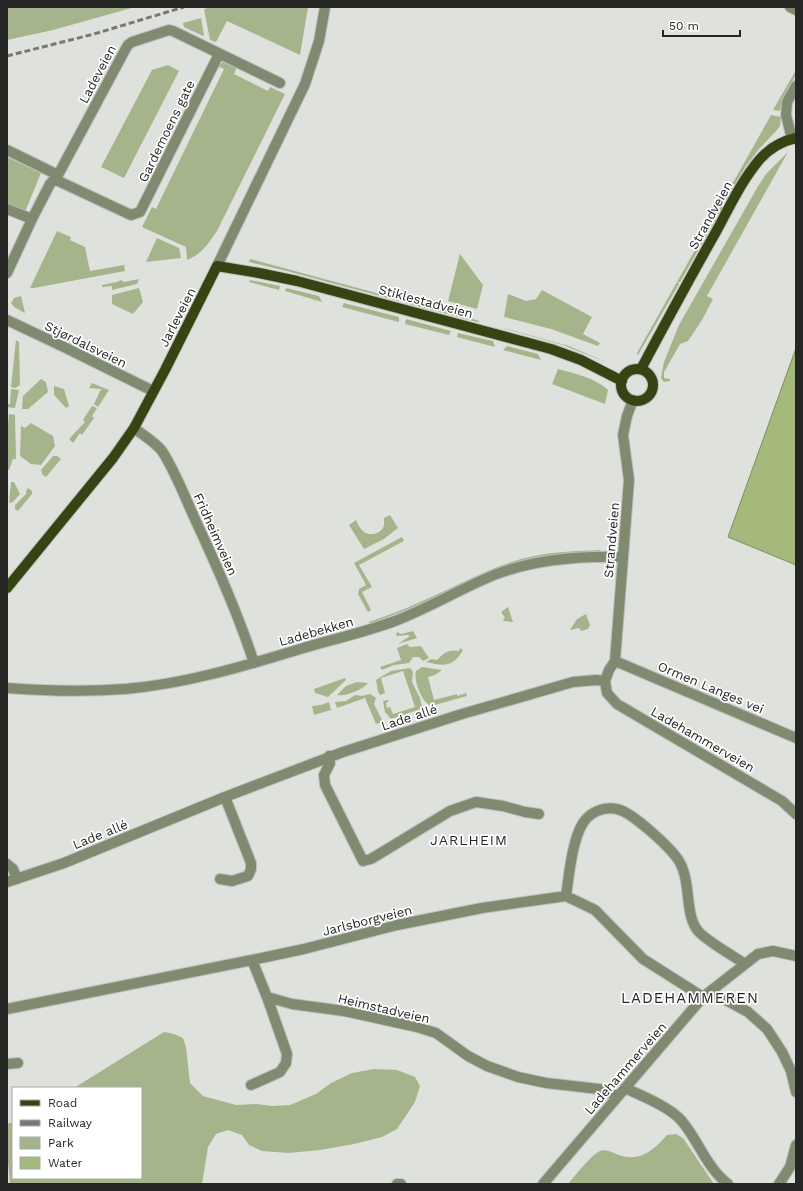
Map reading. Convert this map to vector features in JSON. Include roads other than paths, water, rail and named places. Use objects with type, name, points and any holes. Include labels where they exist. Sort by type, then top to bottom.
[{"type":"main road","name":"Strandveien","points":[[641,369],[748,174],[760,158],[769,151],[780,144],[794,139]]},
{"type":"main road","name":"Stiklestadveien","points":[[217,266],[297,281],[551,349],[581,360],[622,381]]},
{"type":"main road","name":"Jarleveien","points":[[7,588],[113,458],[134,428],[217,266]]},
{"type":"main road","points":[[641,369],[645,371],[653,380],[653,389],[650,395],[639,401],[633,400],[625,394],[622,388],[622,381],[629,371],[641,369]]},
{"type":"street","name":"Jarleveien","points":[[217,266],[304,84],[314,59],[325,7]]},
{"type":"street","points":[[790,7],[796,10]]},
{"type":"street","name":"Ladeveien","points":[[7,273],[50,184],[56,177],[125,50],[132,42],[169,30],[173,31],[280,83]]},
{"type":"street","name":"Gardemoens gate","points":[[56,177],[131,215],[140,212],[218,54]]},
{"type":"street","name":"Strandveien","points":[[794,139],[786,115],[786,109],[787,102],[796,86]]},
{"type":"street","points":[[7,150],[56,177]]},
{"type":"street","points":[[7,209],[32,219]]},
{"type":"street","name":"Stjørdalsveien","points":[[7,320],[153,391]]},
{"type":"street","name":"Strandveien","points":[[605,681],[609,670],[615,661],[629,480],[623,435],[627,416],[633,400]]},
{"type":"street","name":"Fridheimveien","points":[[134,428],[161,450],[172,469],[217,566],[254,663]]},
{"type":"street","name":"Ladebekken","points":[[7,688],[57,691],[125,689],[185,680],[254,663],[396,620],[476,583],[518,568],[558,559],[623,557]]},
{"type":"street","name":"Ormen Langes vei","points":[[615,661],[796,738]]},
{"type":"street","name":"Lade allé","points":[[12,881],[64,863],[329,756],[462,714],[573,682],[596,680],[605,681]]},
{"type":"street","name":"Ladehammerveien","points":[[605,681],[607,692],[617,704],[776,798],[796,814]]},
{"type":"street","points":[[329,756],[330,762],[324,775],[325,785],[363,860],[371,859],[450,811],[476,802],[539,814]]},
{"type":"street","points":[[220,879],[232,881],[248,876],[252,870],[251,863],[225,797]]},
{"type":"street","points":[[745,964],[698,931],[693,922],[686,875],[679,860],[645,826],[618,809],[606,808],[590,815],[583,824],[575,844],[566,896],[595,910],[643,959],[707,995],[748,1012],[767,1029],[782,1052],[791,1071],[796,1092]]},
{"type":"street","points":[[7,864],[13,869],[12,881]]},
{"type":"street","name":"Jarlsborgveien","points":[[7,1009],[304,949],[397,925],[482,908],[566,896]]},
{"type":"street","name":"Ladehammerveien","points":[[543,1184],[707,995],[758,954],[773,951],[796,956]]},
{"type":"street","points":[[251,1085],[280,1072],[286,1063],[286,1054],[267,997],[252,960]]},
{"type":"street","name":"Heimstadveien","points":[[267,997],[292,1004],[344,1011],[417,1027],[436,1033],[468,1056],[487,1066],[518,1077],[546,1083],[599,1089],[618,1096]]},
{"type":"street","points":[[7,1064],[18,1063]]},
{"type":"street","points":[[626,1088],[654,1101],[680,1119],[706,1160],[728,1184]]},
{"type":"street","points":[[779,1184],[790,1167],[796,1144]]},
{"type":"water","points":[[796,348],[796,565],[728,537]]},
{"type":"railway","points":[[7,56],[94,34],[184,7]]},
{"type":"district","name":"JARLHEIM","points":[[469,840]]},
{"type":"district","name":"LADEHAMMEREN","points":[[690,998]]}]
